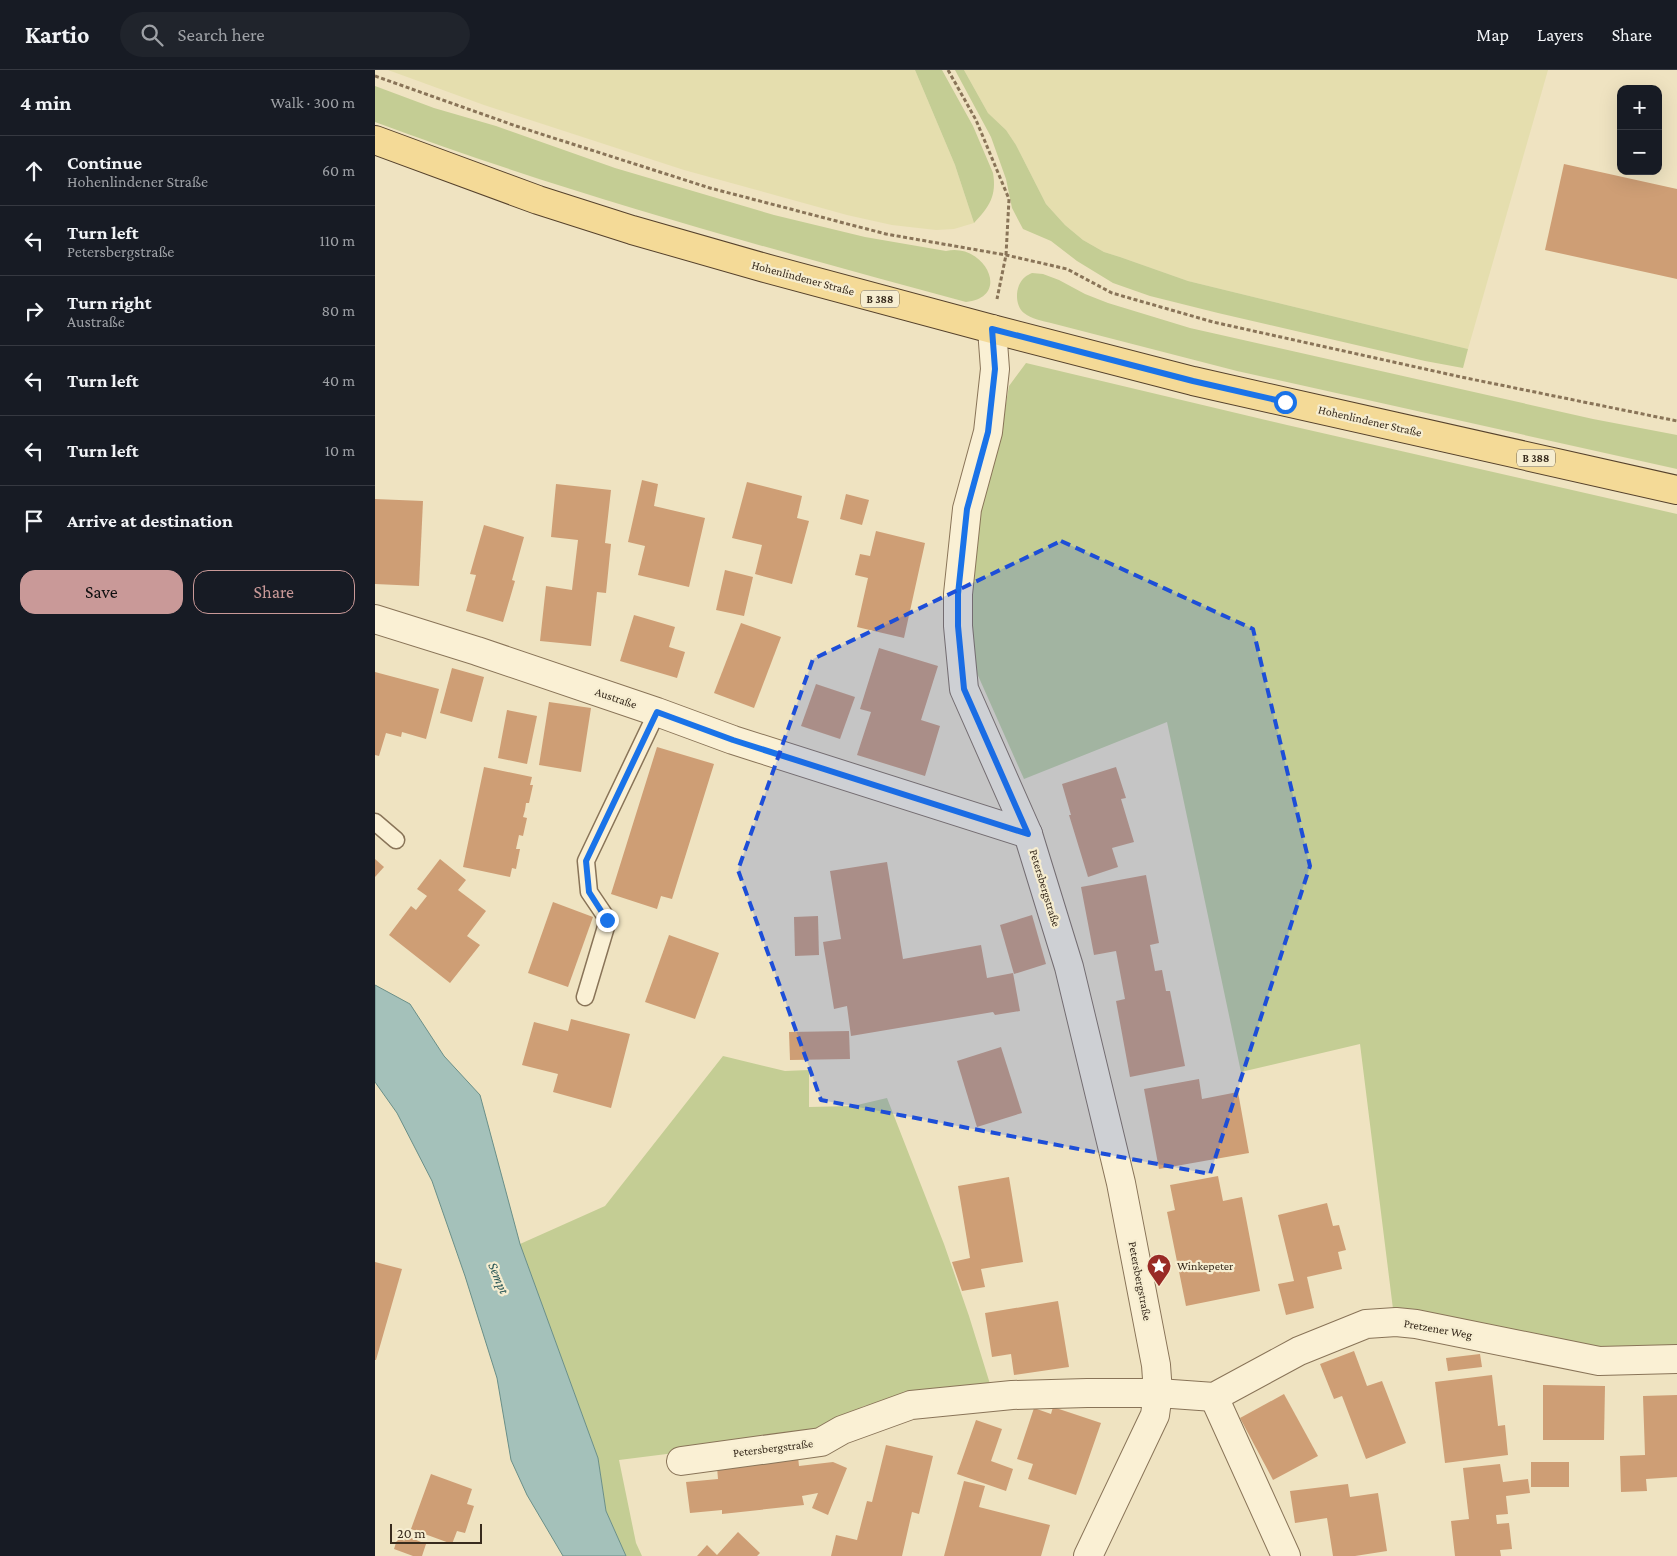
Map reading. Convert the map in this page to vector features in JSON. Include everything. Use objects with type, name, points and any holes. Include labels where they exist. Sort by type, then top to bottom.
[{"type":"main road","name":"Hohenlindener Straße","points":[[375,140],[538,200],[632,230],[765,268],[1193,381],[1677,490]]},
{"type":"street","name":"Petersbergstraße","points":[[992,329],[995,369],[988,432],[967,509],[958,594],[958,626],[964,689],[1028,834],[1069,967],[1121,1183],[1156,1365],[1158,1393],[1155,1415],[1088,1556]]},
{"type":"street","name":"Austraße","points":[[375,619],[477,651],[733,740],[1028,834]]},
{"type":"street","name":"Pretzener Weg","points":[[1214,1397],[1299,1351],[1366,1324],[1396,1322],[1416,1324],[1599,1361],[1677,1359]]},
{"type":"street","name":"Petersbergstraße","points":[[681,1460],[821,1442],[842,1430],[911,1405],[1012,1395],[1158,1393]]},
{"type":"street","points":[[1158,1393],[1214,1397],[1286,1556]]},
{"type":"lane","points":[[585,997],[607,920],[589,892],[586,861],[657,712]]},
{"type":"lane","points":[[375,822],[396,840]]},
{"type":"path","points":[[948,70],[976,120],[1009,199],[1006,255],[992,329]]},
{"type":"path","points":[[375,76],[516,126],[710,188],[886,234],[1006,255],[1067,269],[1112,293],[1213,322],[1461,377],[1677,421]]},
{"type":"highlighted area","points":[[1061,541],[1253,629],[1310,866],[1210,1174],[821,1100],[738,870],[813,659]]},
{"type":"shaded area","points":[[388,70],[915,70],[955,165],[974,223],[954,229],[936,230],[892,225],[847,215],[684,170],[484,105]]},
{"type":"shaded area","points":[[964,70],[1548,70],[1468,349],[1188,281],[1104,252],[1083,240],[1065,225],[1046,204],[1016,145],[1006,130],[988,113]]},
{"type":"green space","points":[[915,70],[942,70],[973,126],[993,173],[994,188],[991,201],[974,223],[955,165]]},
{"type":"green space","points":[[955,70],[964,70],[988,113],[1006,130],[1016,145],[1046,204],[1065,225],[1083,240],[1104,252],[1188,281],[1468,349],[1463,368],[1218,313],[1150,296],[1113,283],[1077,261],[1051,241],[1023,229],[1012,208],[1006,179],[991,137]]},
{"type":"green space","points":[[375,86],[434,108],[496,126],[615,168],[774,215],[865,237],[946,251],[960,250],[972,254],[988,271],[990,281],[988,291],[980,298],[966,302],[668,219],[521,173],[375,122]]},
{"type":"green space","points":[[1032,273],[1043,274],[1059,280],[1085,294],[1108,303],[1190,328],[1593,419],[1677,435],[1677,469],[1237,371],[1037,320],[1024,313],[1017,300],[1019,285],[1025,277]]},
{"type":"green space","points":[[1026,363],[1677,514],[1677,1354],[1628,1353],[1393,1309],[1360,1044],[1241,1072],[1167,722],[1024,779],[972,662],[971,615],[977,524],[999,444],[1009,386]]},
{"type":"green space","points":[[723,1056],[785,1071],[809,1070],[809,1107],[853,1106],[887,1098],[944,1244],[990,1384],[864,1406],[810,1436],[619,1460],[636,1543],[642,1556],[626,1556],[606,1511],[598,1458],[520,1244],[605,1206]]},
{"type":"water","name":"Sempt","points":[[375,985],[410,1004],[444,1056],[480,1095],[520,1244],[598,1458],[606,1511],[626,1556],[563,1556],[527,1495],[511,1460],[497,1378],[465,1276],[432,1181],[397,1113],[375,1082]]},
{"type":"building","points":[[1564,164],[1677,189],[1677,279],[1545,250]]},
{"type":"building","points":[[642,480],[658,484],[654,506],[705,518],[689,587],[638,575],[645,546],[628,542]]},
{"type":"building","points":[[747,482],[802,496],[797,518],[809,521],[792,584],[755,574],[762,545],[732,538]]},
{"type":"building","points":[[556,484],[611,490],[605,543],[611,544],[606,593],[597,592],[591,646],[540,641],[546,586],[572,590],[578,540],[551,537]]},
{"type":"building","points":[[846,494],[869,500],[862,525],[840,519]]},
{"type":"building","points":[[375,499],[423,501],[419,586],[375,584]]},
{"type":"building","points":[[484,525],[524,537],[512,580],[515,581],[503,622],[466,611],[476,575],[470,574]]},
{"type":"building","points":[[876,531],[925,543],[904,638],[857,627],[868,578],[855,575],[860,554],[870,556]]},
{"type":"building","points":[[725,570],[753,577],[744,616],[716,610]]},
{"type":"building","points":[[634,615],[675,627],[669,647],[685,652],[677,678],[620,661]]},
{"type":"building","points":[[741,623],[781,637],[754,708],[714,693]]},
{"type":"building","points":[[879,648],[938,666],[921,720],[940,726],[925,776],[857,755],[871,712],[860,709]]},
{"type":"building","points":[[452,668],[484,677],[472,722],[440,713]]},
{"type":"building","points":[[375,672],[439,689],[426,739],[402,732],[401,737],[386,733],[379,756],[375,755]]},
{"type":"building","points":[[816,684],[855,697],[840,739],[801,726]]},
{"type":"building","points":[[549,702],[591,708],[581,772],[539,765]]},
{"type":"building","points":[[507,710],[537,716],[527,764],[498,758]]},
{"type":"building","points":[[657,747],[714,764],[672,899],[661,896],[657,909],[611,894]]},
{"type":"building","points":[[484,767],[532,777],[530,785],[533,785],[529,803],[526,803],[523,817],[527,818],[523,836],[519,835],[516,849],[520,849],[516,869],[512,868],[510,877],[463,867]]},
{"type":"building","points":[[1116,767],[1126,798],[1121,799],[1134,842],[1112,848],[1118,867],[1088,877],[1069,815],[1071,815],[1062,784]]},
{"type":"building","points":[[375,859],[384,867],[375,877]]},
{"type":"building","points":[[440,859],[466,880],[458,890],[486,911],[467,936],[480,945],[450,983],[389,935],[411,906],[416,910],[427,896],[417,889]]},
{"type":"building","points":[[887,862],[903,959],[981,945],[987,978],[1013,973],[1020,1011],[995,1015],[993,1012],[851,1036],[847,1006],[834,1009],[823,942],[841,939],[830,871]]},
{"type":"building","points":[[1146,875],[1159,943],[1150,945],[1155,971],[1162,970],[1166,991],[1170,991],[1185,1066],[1130,1077],[1116,1001],[1125,999],[1116,951],[1094,955],[1081,887]]},
{"type":"building","points":[[553,902],[593,917],[568,987],[528,973]]},
{"type":"building","points":[[1032,915],[1046,964],[1014,974],[1000,925]]},
{"type":"building","points":[[818,916],[819,955],[795,956],[794,917]]},
{"type":"building","points":[[669,935],[719,953],[695,1019],[645,1002]]},
{"type":"building","points":[[571,1019],[630,1034],[611,1108],[553,1092],[558,1074],[522,1065],[534,1022],[568,1031]]},
{"type":"building","points":[[849,1031],[850,1059],[790,1060],[789,1032]]},
{"type":"building","points":[[1001,1047],[1022,1113],[977,1127],[957,1061]]},
{"type":"building","points":[[1199,1079],[1202,1099],[1238,1092],[1249,1153],[1159,1169],[1144,1089]]},
{"type":"building","points":[[1218,1176],[1223,1201],[1242,1197],[1260,1291],[1186,1306],[1167,1212],[1175,1210],[1170,1185]]},
{"type":"building","points":[[1009,1177],[1023,1262],[981,1269],[985,1287],[962,1291],[952,1262],[970,1258],[958,1186]]},
{"type":"building","points":[[1327,1203],[1333,1226],[1339,1225],[1346,1250],[1338,1252],[1342,1269],[1307,1277],[1314,1308],[1286,1315],[1278,1284],[1294,1281],[1278,1215]]},
{"type":"building","points":[[375,1262],[402,1269],[376,1360],[375,1360]]},
{"type":"building","points":[[1058,1301],[1069,1367],[1014,1375],[1011,1354],[992,1357],[985,1313]]},
{"type":"building","points":[[1354,1351],[1367,1386],[1382,1381],[1406,1443],[1366,1459],[1342,1396],[1334,1399],[1320,1364]]},
{"type":"building","points":[[1480,1354],[1482,1367],[1448,1371],[1446,1358]]},
{"type":"building","points":[[1492,1375],[1498,1426],[1505,1425],[1508,1455],[1445,1463],[1435,1382]]},
{"type":"building","points":[[1543,1385],[1605,1386],[1604,1440],[1543,1440]]},
{"type":"building","points":[[1284,1394],[1318,1456],[1273,1480],[1240,1418]]},
{"type":"building","points":[[1677,1395],[1677,1477],[1646,1479],[1647,1491],[1621,1492],[1620,1456],[1645,1455],[1643,1396]]},
{"type":"building","points":[[1053,1407],[1101,1423],[1076,1495],[1028,1479],[1033,1464],[1017,1459],[1034,1408],[1051,1414]]},
{"type":"building","points":[[976,1420],[1002,1429],[991,1461],[1013,1469],[1006,1491],[957,1474]]},
{"type":"building","points":[[886,1445],[933,1456],[919,1514],[912,1512],[902,1556],[831,1556],[836,1535],[857,1540],[867,1501],[872,1502]]},
{"type":"building","points":[[798,1457],[799,1466],[833,1462],[847,1468],[828,1515],[812,1508],[818,1493],[802,1496],[804,1505],[722,1514],[722,1510],[690,1513],[686,1482],[718,1479],[717,1467]]},
{"type":"building","points":[[1531,1462],[1569,1462],[1569,1487],[1531,1487]]},
{"type":"building","points":[[1500,1464],[1503,1482],[1528,1479],[1530,1493],[1506,1496],[1508,1514],[1496,1515],[1497,1524],[1509,1523],[1512,1549],[1500,1550],[1501,1556],[1455,1556],[1451,1521],[1469,1519],[1463,1468]]},
{"type":"building","points":[[431,1474],[472,1489],[467,1504],[474,1506],[465,1533],[457,1531],[452,1544],[411,1529]]},
{"type":"building","points":[[964,1481],[985,1486],[979,1507],[1050,1525],[1041,1556],[944,1556]]},
{"type":"building","points":[[1348,1484],[1350,1497],[1378,1493],[1387,1551],[1355,1556],[1333,1556],[1327,1518],[1295,1523],[1290,1491]]},
{"type":"building","points":[[738,1532],[760,1553],[757,1556],[697,1556],[707,1545],[717,1555]]},
{"type":"building","points":[[399,1533],[426,1544],[422,1556],[413,1556],[394,1549]]},
{"type":"place","name":"Winkepeter","points":[[1159,1287]]},
{"type":"route","points":[[607,920],[589,892],[586,861],[657,712],[733,740],[1028,834],[964,689],[958,626],[958,594],[967,509],[988,432],[995,369],[992,329],[1193,381],[1285,402]]}]
